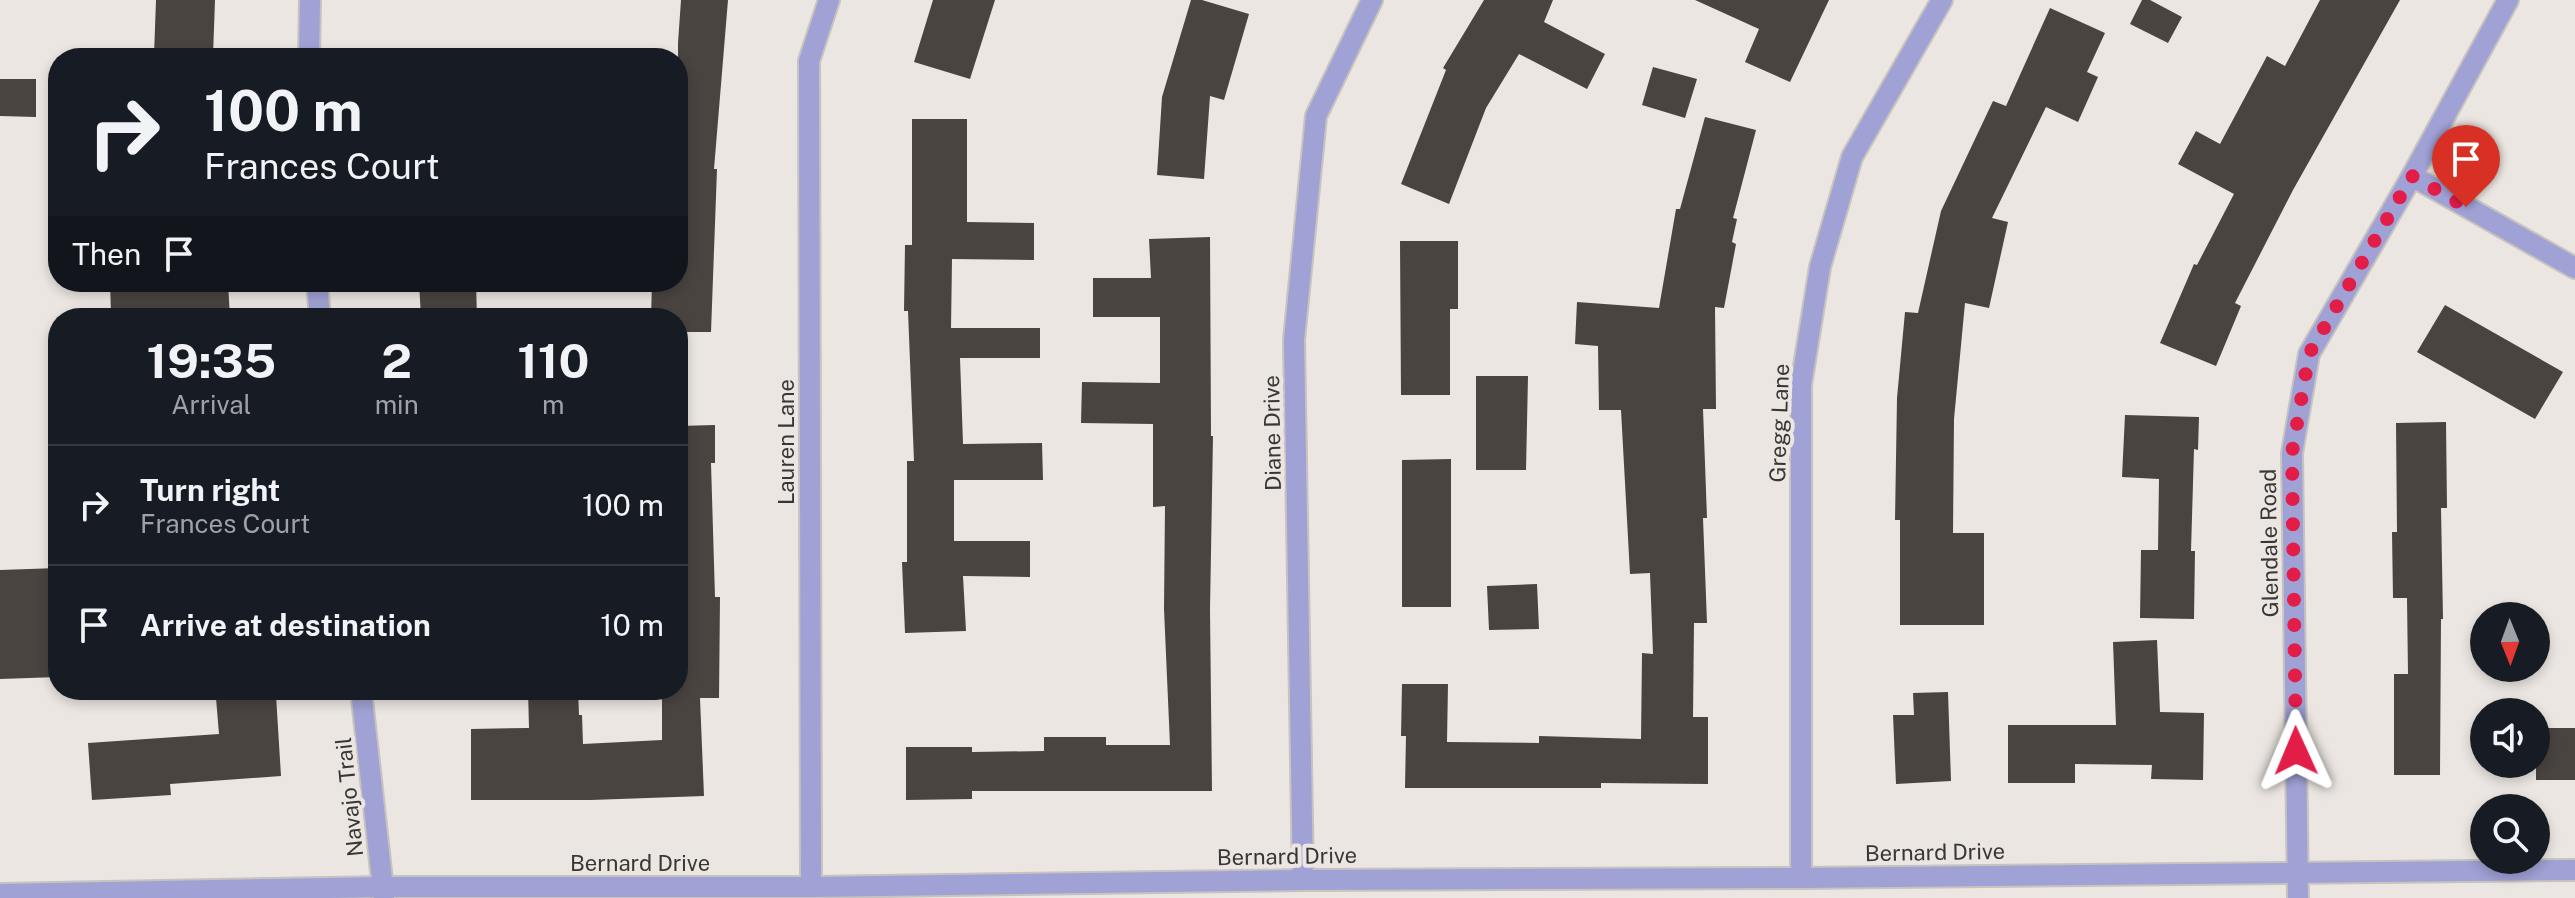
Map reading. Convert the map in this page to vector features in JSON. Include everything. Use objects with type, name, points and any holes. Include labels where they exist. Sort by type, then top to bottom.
[{"type":"street","points":[[309,48],[310,0]]},
{"type":"street","name":"Lauren Lane","points":[[811,887],[809,61],[829,0]]},
{"type":"street","name":"Diane Drive","points":[[1303,880],[1294,340],[1316,116],[1372,0]]},
{"type":"street","name":"Gregg Lane","points":[[1801,878],[1801,385],[1820,267],[1852,157],[1942,0]]},
{"type":"street","name":"Glendale Road","points":[[2298,898],[2292,453],[2309,354],[2412,176],[2508,0]]},
{"type":"street","points":[[2412,176],[2575,268]]},
{"type":"street","name":"Navajo Trail","points":[[362,700],[384,893]]},
{"type":"street","name":"Bernard Drive","points":[[0,894],[384,893],[1303,880],[2575,870]]},
{"type":"building","points":[[156,0],[215,0],[213,48],[154,48]]},
{"type":"building","points":[[681,0],[728,0],[714,169],[717,169],[711,332],[688,332],[688,308],[651,308],[652,292],[688,292],[688,48],[678,48]]},
{"type":"building","points":[[933,0],[995,0],[970,79],[914,62]]},
{"type":"building","points":[[1191,0],[1202,0],[1249,14],[1224,100],[1210,96],[1204,179],[1157,175],[1162,97]]},
{"type":"building","points":[[1484,0],[1553,0],[1544,22],[1605,54],[1587,89],[1519,54],[1486,108],[1449,204],[1401,184],[1446,70],[1443,68]]},
{"type":"building","points":[[1695,0],[1829,0],[1790,82],[1745,62],[1759,29]]},
{"type":"building","points":[[2142,0],[2150,0],[2182,17],[2168,43],[2130,24]]},
{"type":"building","points":[[2320,0],[2400,0],[2293,190],[2235,303],[2241,306],[2216,366],[2160,343],[2194,264],[2197,265],[2234,194],[2178,164],[2196,131],[2220,144],[2267,56],[2285,66]]},
{"type":"building","points":[[2050,8],[2105,33],[2087,72],[2098,77],[2078,122],[2046,107],[1992,218],[2008,222],[1989,308],[1965,303],[1954,419],[1953,533],[1984,533],[1984,625],[1900,625],[1900,520],[1895,520],[1897,398],[1905,312],[1918,313],[1941,211],[1993,101],[2006,106]]},
{"type":"building","points":[[1653,67],[1697,79],[1685,118],[1642,105]]},
{"type":"building","points":[[0,79],[36,79],[36,117],[0,116]]},
{"type":"building","points":[[1705,117],[1756,130],[1733,218],[1737,219],[1732,242],[1736,244],[1724,308],[1715,307],[1716,409],[1703,409],[1707,623],[1694,623],[1693,717],[1708,717],[1708,784],[1601,783],[1601,788],[1405,788],[1406,736],[1401,736],[1402,684],[1448,684],[1447,742],[1539,743],[1539,736],[1641,739],[1642,653],[1653,654],[1650,573],[1630,574],[1621,410],[1599,410],[1598,346],[1575,344],[1577,302],[1659,308],[1676,209],[1680,209]]},
{"type":"building","points":[[912,119],[967,119],[967,222],[1034,223],[1034,260],[952,259],[951,328],[1040,328],[1040,358],[960,358],[963,444],[1042,443],[1043,480],[954,480],[954,541],[1030,541],[1030,577],[963,576],[966,631],[905,633],[902,562],[907,562],[907,461],[914,461],[908,311],[904,311],[905,245],[912,245]]},
{"type":"building","points":[[1210,237],[1212,791],[972,791],[972,799],[906,800],[906,747],[972,747],[972,752],[1044,751],[1044,737],[1106,737],[1106,745],[1170,745],[1164,609],[1165,506],[1153,507],[1153,424],[1081,423],[1082,382],[1160,383],[1160,317],[1093,317],[1093,278],[1151,278],[1149,239]]},
{"type":"building","points":[[1400,241],[1458,241],[1458,309],[1450,309],[1450,395],[1401,395]]},
{"type":"building","points":[[110,292],[229,292],[229,308],[111,308]]},
{"type":"building","points":[[420,292],[476,292],[477,308],[420,308]]},
{"type":"building","points":[[2445,305],[2563,372],[2535,419],[2417,352]]},
{"type":"building","points":[[1476,376],[1528,376],[1526,470],[1476,470]]},
{"type":"building","points":[[2125,415],[2199,417],[2198,450],[2194,449],[2191,551],[2195,551],[2194,619],[2140,618],[2141,550],[2158,550],[2159,479],[2122,477]]},
{"type":"building","points":[[2446,422],[2447,508],[2441,508],[2443,619],[2440,775],[2394,775],[2394,674],[2408,674],[2407,598],[2393,598],[2392,532],[2397,532],[2396,423]]},
{"type":"building","points":[[715,425],[715,463],[711,463],[715,597],[720,597],[719,698],[700,698],[704,796],[471,800],[471,729],[529,728],[528,700],[578,700],[583,744],[662,740],[662,700],[688,700],[688,426]]},
{"type":"building","points":[[1451,459],[1451,607],[1402,607],[1402,460]]},
{"type":"building","points":[[48,568],[48,677],[0,679],[0,570]]},
{"type":"building","points":[[1537,584],[1539,629],[1489,630],[1487,586]]},
{"type":"building","points":[[2157,640],[2160,712],[2204,713],[2203,780],[2151,779],[2152,765],[2075,764],[2075,783],[2008,783],[2008,725],[2116,725],[2113,642]]},
{"type":"building","points":[[1948,692],[1951,781],[1896,784],[1893,715],[1914,715],[1913,693]]},
{"type":"building","points":[[216,700],[276,700],[281,776],[170,784],[171,795],[92,800],[88,743],[219,734]]},
{"type":"building","points":[[2550,728],[2575,728],[2575,780],[2536,780],[2550,778]]},
{"type":"route","points":[[2296,751],[2292,453],[2309,354],[2412,176],[2466,207]]}]
